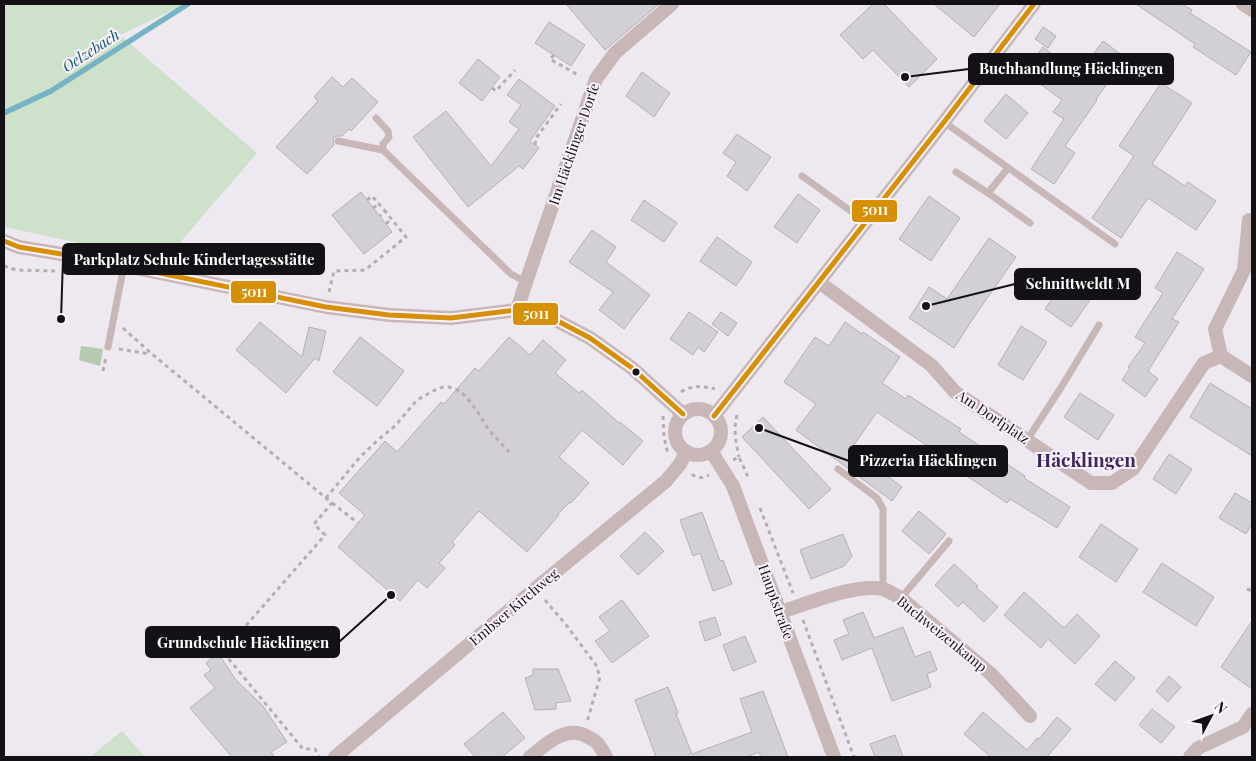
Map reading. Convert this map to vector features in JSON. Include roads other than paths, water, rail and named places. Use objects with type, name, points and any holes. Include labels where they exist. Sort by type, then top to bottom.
[{"type":"street","name":"Im Häcklinger Dorfe","points":[[517,310],[596,79],[614,53],[672,4]]},
{"type":"street","points":[[714,416],[1034,4]]},
{"type":"street","points":[[1243,4],[1252,10]]},
{"type":"street","points":[[1249,220],[1244,270],[1215,329],[1221,356],[1252,376]]},
{"type":"street","points":[[4,242],[326,307],[389,315],[451,318],[517,310],[550,317],[590,338],[632,368],[683,414]]},
{"type":"street","name":"Am Dorfplatz","points":[[819,282],[931,365],[955,392],[1091,483],[1112,483],[1133,469],[1204,363],[1221,356]]},
{"type":"street","points":[[696,409],[709,412],[714,416],[718,422],[721,435],[716,447],[706,454],[696,455],[686,452],[680,447],[676,441],[675,434],[678,420],[683,414],[696,409]]},
{"type":"street","name":"Hauptstraße","points":[[711,451],[733,486],[834,757]]},
{"type":"street","name":"Embser Kirchweg","points":[[335,757],[535,588],[666,481],[677,469],[686,452]]},
{"type":"street","name":"Buchweizenkamp","points":[[780,612],[862,588],[884,590],[901,598],[991,674],[1030,716]]},
{"type":"street","points":[[1190,757],[1198,748],[1243,727],[1252,714]]},
{"type":"street","points":[[530,757],[547,743],[570,733],[584,734],[598,743],[606,757]]},
{"type":"lane","points":[[376,118],[388,131],[388,137],[383,144],[383,150]]},
{"type":"lane","points":[[944,122],[1115,244]]},
{"type":"lane","points":[[338,140],[383,150],[511,274],[526,282]]},
{"type":"lane","points":[[988,193],[1008,168]]},
{"type":"lane","points":[[956,172],[1030,223]]},
{"type":"lane","points":[[802,176],[866,222]]},
{"type":"lane","points":[[108,347],[124,265]]},
{"type":"lane","points":[[1026,440],[1062,386],[1099,324]]},
{"type":"lane","points":[[838,470],[877,498],[883,509],[884,590]]},
{"type":"lane","points":[[901,598],[949,541]]},
{"type":"waterway","name":"Oelzebach","points":[[4,113],[51,91],[188,4]]},
{"type":"place","name":"Buchhandlung Häcklingen","points":[[905,77]]},
{"type":"place","name":"Schnittweldt M","points":[[926,306]]},
{"type":"place","name":"Parkplatz Schule Kindertagesstätte","points":[[61,319]]},
{"type":"place","name":"Pizzeria Häcklingen","points":[[759,428]]},
{"type":"place","name":"Grundschule Häcklingen","points":[[391,595]]},
{"type":"district","name":"Häcklingen","points":[[1086,460]]}]
